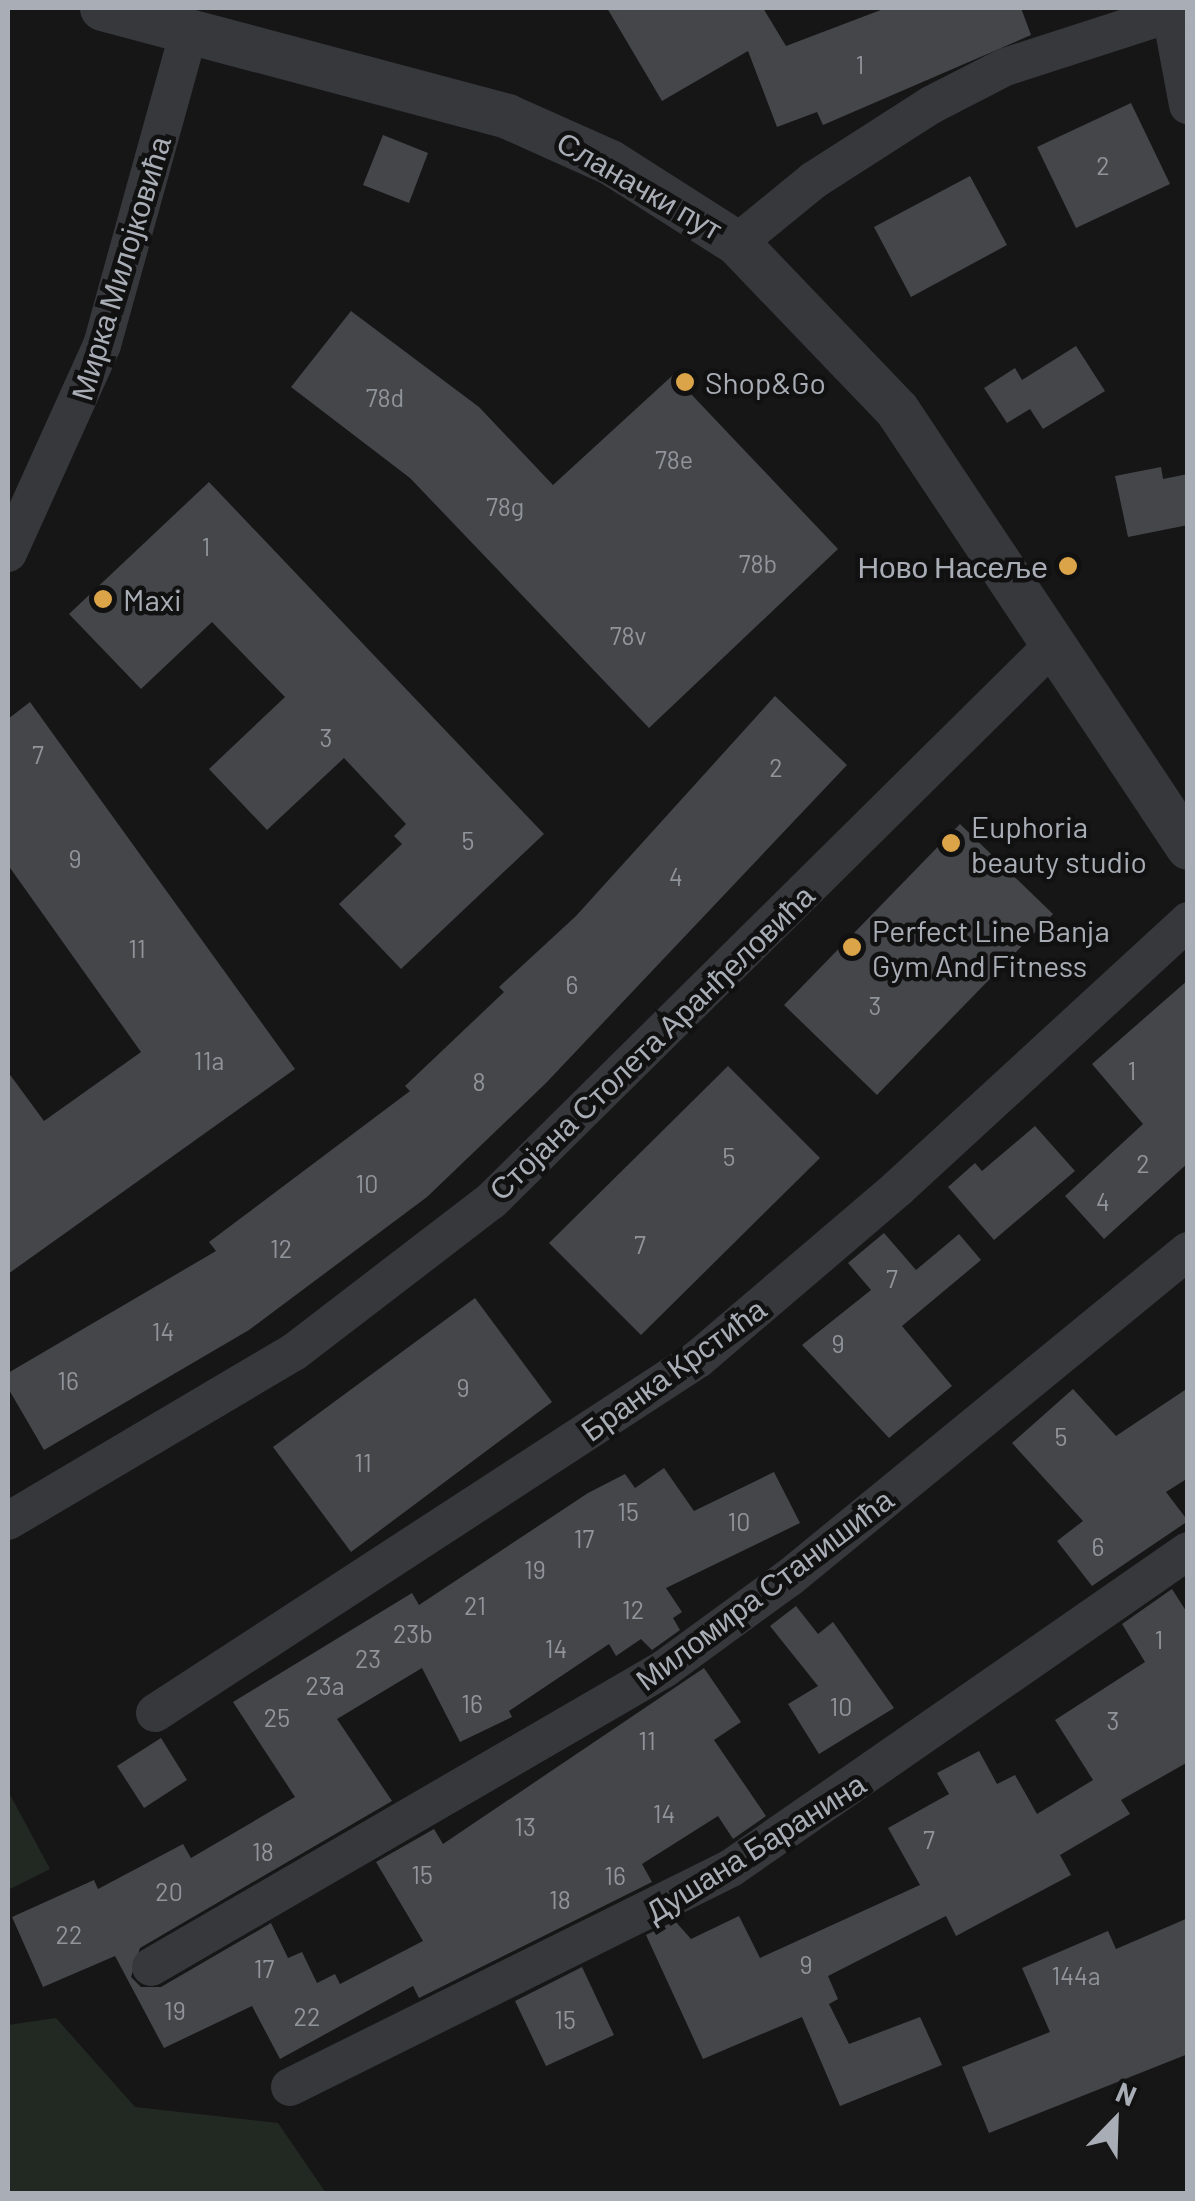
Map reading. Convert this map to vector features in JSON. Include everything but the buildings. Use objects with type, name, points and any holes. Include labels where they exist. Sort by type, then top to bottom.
[{"type":"street","name":"Сланачки пут","points":[[102,8],[508,116],[610,162],[737,243],[897,410],[1188,847]]},
{"type":"street","points":[[737,243],[814,180],[930,104],[1005,67],[1179,11],[1188,105]]},
{"type":"street","name":"Мирка Милојковића","points":[[8,552],[102,345],[189,31]]},
{"type":"street","name":"Стојана Столета Аранђеловића","points":[[8,1521],[294,1352],[505,1189],[1054,644]]},
{"type":"street","name":"Бранка Крстића","points":[[154,1713],[698,1359],[897,1189],[1188,921]]},
{"type":"street","name":"Миломира Станишића","points":[[150,1967],[664,1669],[789,1578],[1188,1252]]},
{"type":"street","name":"Душана Баранина","points":[[290,2087],[524,1978],[746,1859],[1188,1551]]},
{"type":"shaded area","points":[[8,1791],[50,1869],[8,1890]]},
{"type":"shaded area","points":[[56,2018],[135,2107],[278,2123],[326,2193],[8,2193],[8,2025]]},
{"type":"place","name":"Shop&Go","points":[[685,382]]},
{"type":"place","name":"Ново Насеље","points":[[1068,566]]},
{"type":"place","name":"Maxi","points":[[103,599]]},
{"type":"place","name":"Euphoria beauty studio","points":[[951,843]]},
{"type":"place","name":"Perfect Line Banja Gym And Fitness","points":[[852,947]]}]
